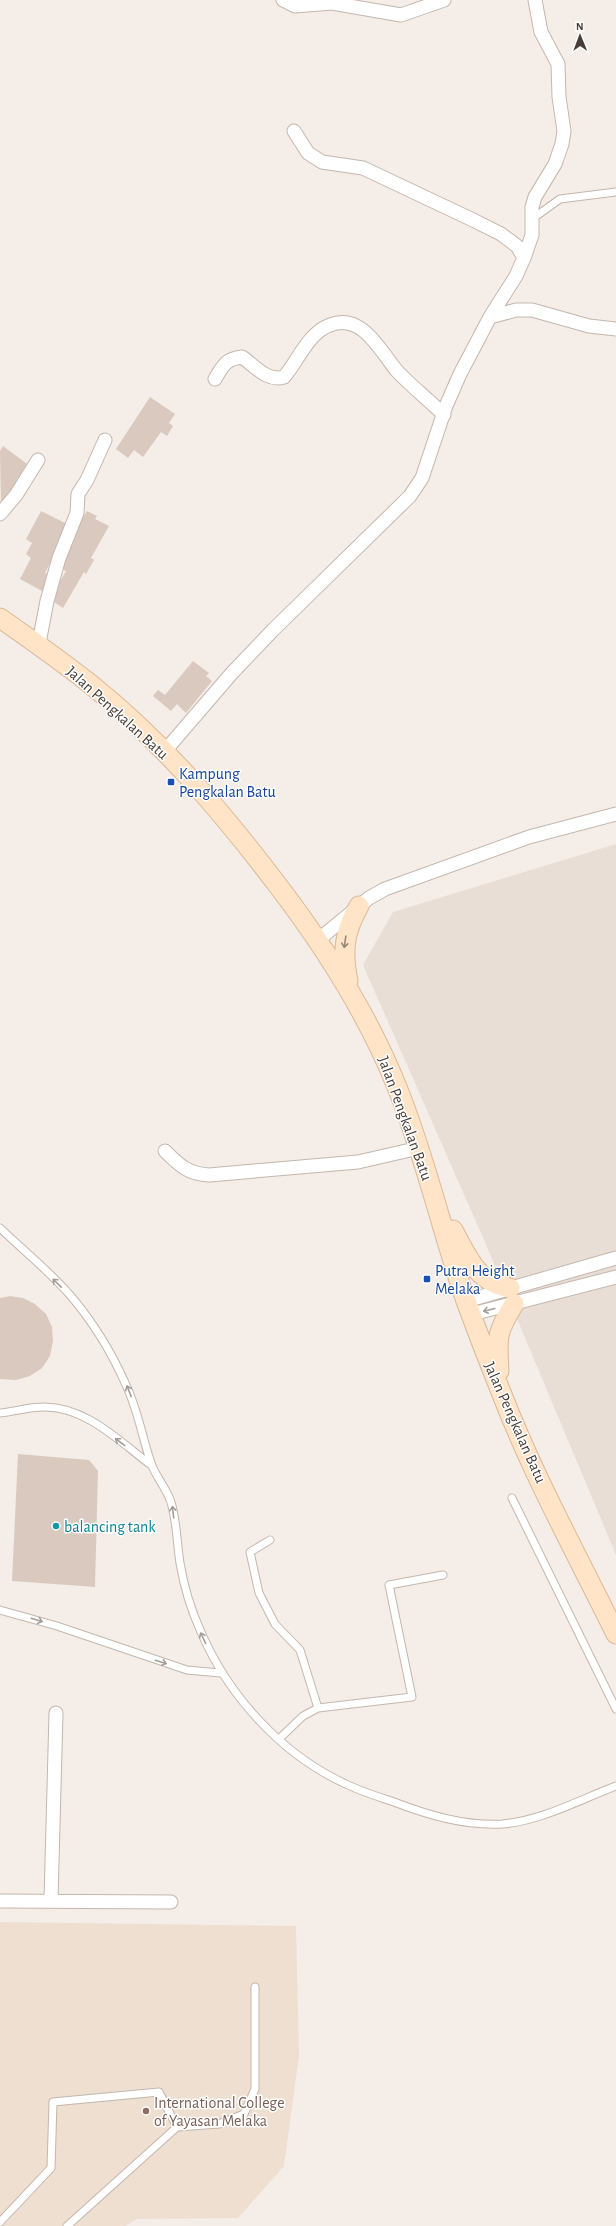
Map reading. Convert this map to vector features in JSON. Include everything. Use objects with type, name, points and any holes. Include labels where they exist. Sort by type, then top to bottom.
[{"type":"main road","name":"Jalan Pengkalan Batu","points":[[0,618],[39,643],[90,683],[164,752],[229,822],[318,940],[354,999],[384,1056],[419,1148],[469,1308],[515,1427],[616,1634]]},
{"type":"main road","points":[[354,999],[345,967],[344,945],[350,922],[359,906]]},
{"type":"main road","points":[[436,1201],[476,1270],[496,1286],[512,1296],[497,1339],[501,1392]]},
{"type":"street","points":[[283,0],[296,6],[332,3],[401,15],[444,0]]},
{"type":"street","points":[[164,752],[232,673],[272,630],[410,496],[422,478],[460,374],[490,317],[516,276],[524,258],[532,236],[532,219],[535,197],[555,164],[564,131],[559,97],[558,64],[541,32],[535,0]]},
{"type":"street","points":[[294,132],[308,153],[322,162],[362,168],[473,220],[501,234],[516,246],[524,258]]},
{"type":"street","points":[[490,317],[516,310],[532,310],[589,326],[616,329]]},
{"type":"street","points":[[216,379],[225,362],[232,358],[242,357],[268,376],[276,379],[284,377],[319,332],[329,325],[341,322],[350,323],[361,329],[372,338],[397,370],[444,415]]},
{"type":"street","points":[[39,643],[46,601],[59,558],[77,513],[78,494],[87,480],[105,440]]},
{"type":"street","points":[[0,514],[16,495],[38,460]]},
{"type":"street","points":[[318,940],[359,906],[385,889],[529,837],[616,814]]},
{"type":"street","points":[[166,1151],[179,1165],[189,1172],[209,1175],[350,1163],[419,1148]]},
{"type":"street","points":[[469,1308],[512,1296],[544,1278],[616,1258]]},
{"type":"street","points":[[588,1266],[593,1283]]},
{"type":"street","points":[[512,1296],[550,1295],[616,1277]]},
{"type":"street","points":[[544,1278],[550,1295]]},
{"type":"street","points":[[51,1900],[56,1712]]},
{"type":"street","points":[[0,1901],[51,1900],[171,1902]]},
{"type":"lane","points":[[532,219],[560,199],[616,192]]},
{"type":"lane","points":[[0,1228],[68,1293],[89,1319],[111,1354],[127,1386],[136,1411],[151,1465],[172,1503],[180,1564],[187,1596],[201,1633],[220,1673],[255,1717],[279,1739],[313,1765],[348,1785],[410,1808],[448,1820],[502,1824],[531,1819],[616,1786]]},
{"type":"lane","points":[[0,1413],[43,1407],[61,1408],[79,1414],[98,1425],[151,1465]]},
{"type":"lane","points":[[512,1498],[616,1709]]},
{"type":"lane","points":[[270,1540],[250,1552],[260,1593],[275,1624],[300,1650],[318,1708]]},
{"type":"lane","points":[[279,1739],[303,1716],[318,1708],[412,1697],[389,1585],[443,1575]]},
{"type":"lane","points":[[0,1610],[57,1626],[187,1670],[220,1673]]},
{"type":"lane","points":[[67,2226],[177,2127],[219,2124],[244,2114],[255,2089],[255,1987]]},
{"type":"lane","points":[[0,2222],[51,2168],[53,2102],[159,2092],[177,2127]]},
{"type":"shaded area","points":[[616,844],[616,1555],[484,1240],[363,965],[393,912]]},
{"type":"shaded area","name":"International College of Yayasan Melaka","points":[[0,1922],[296,1926],[299,2056],[284,2166],[238,2218],[137,2219],[125,2226],[0,2226]]},
{"type":"building","points":[[150,397],[175,414],[169,423],[173,426],[167,436],[161,432],[143,457],[134,450],[128,458],[116,449]]},
{"type":"building","points":[[3,446],[27,464],[17,479],[19,480],[1,505],[0,451]]},
{"type":"building","points":[[41,511],[69,525],[45,573],[51,575],[42,591],[20,579],[31,558],[26,554],[32,543],[26,539]]},
{"type":"building","points":[[87,511],[97,516],[95,519],[109,526],[91,558],[94,560],[86,574],[84,572],[63,608],[54,602],[56,596],[53,594],[66,571],[59,567],[75,538],[72,536]]},
{"type":"building","points":[[193,661],[209,673],[206,676],[212,681],[186,713],[177,704],[171,711],[153,696],[158,690],[165,695]]},
{"type":"building","points":[[10,1296],[23,1298],[35,1304],[46,1314],[52,1327],[53,1341],[50,1356],[42,1368],[30,1376],[16,1380],[0,1379],[0,1298]]},
{"type":"building","name":"balancing tank","points":[[18,1454],[89,1460],[98,1471],[95,1587],[12,1581]]},
{"type":"place","name":"Kampung Pengkalan Batu","points":[[171,782]]},
{"type":"place","name":"Putra Height Melaka","points":[[427,1279]]},
{"type":"place","name":"balancing tank","points":[[56,1526]]},
{"type":"place","name":"International College of Yayasan Melaka","points":[[146,2111]]}]
